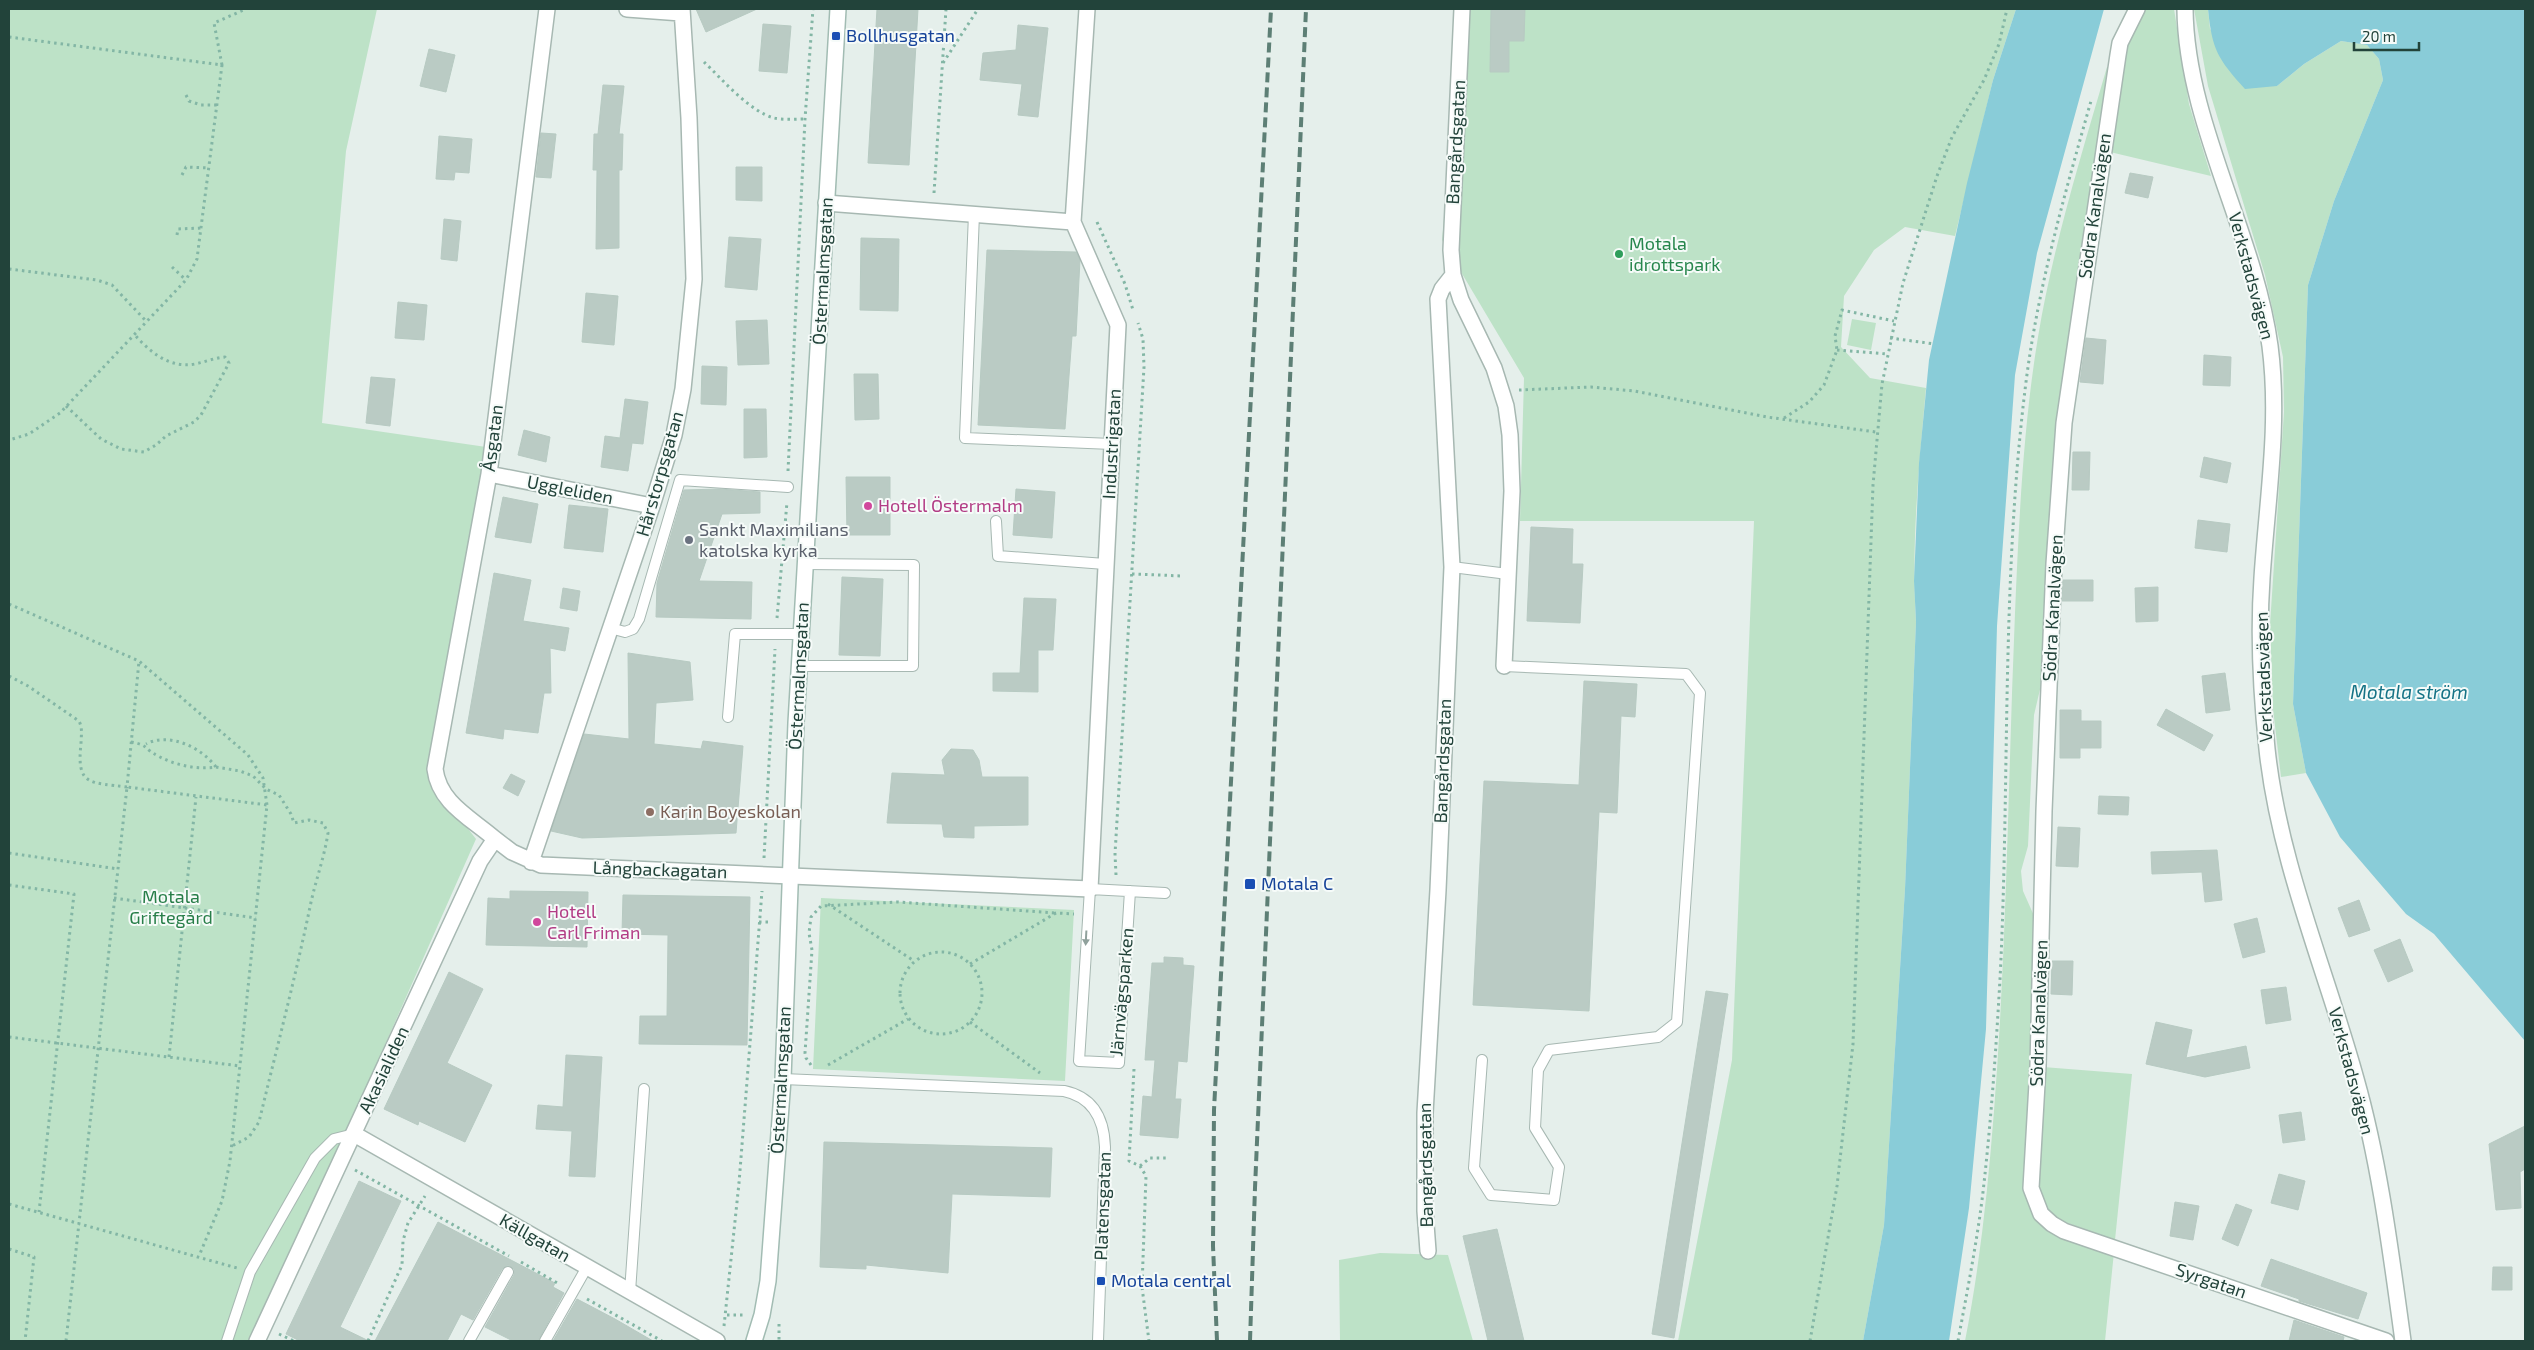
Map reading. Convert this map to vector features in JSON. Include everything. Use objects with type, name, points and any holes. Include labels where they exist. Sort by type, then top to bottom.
[{"type":"street","name":"Åsgatan","points":[[495,839],[446,799],[438,785],[434,769],[489,474],[547,9]]},
{"type":"street","points":[[627,9],[681,11]]},
{"type":"street","name":"Östermalmsgatan","points":[[754,1341],[762,1316],[768,1281],[783,1080],[789,874],[805,564],[838,9]]},
{"type":"street","name":"Industrigatan","points":[[1087,9],[1073,222],[1118,325],[1090,889]]},
{"type":"street","name":"Bangårdsgatan","points":[[1462,9],[1451,227],[1453,276],[1461,300],[1494,368],[1510,435],[1512,491],[1504,666]]},
{"type":"street","name":"Södra Kanalvägen","points":[[2041,1214],[2031,1188],[2031,1173],[2038,1066],[2044,811],[2054,564],[2064,423],[2120,42],[2137,9]]},
{"type":"street","name":"Verkstadsvägen","points":[[2184,9],[2199,102],[2245,247],[2270,343],[2274,383],[2273,427],[2262,581],[2260,644],[2267,751],[2272,787],[2287,854],[2358,1083],[2388,1234],[2403,1341]]},
{"type":"street","name":"Hårstorpsgatan","points":[[531,862],[652,506],[674,435],[683,390],[694,279],[689,118],[681,11]]},
{"type":"street","points":[[826,203],[1073,222]]},
{"type":"street","name":"Bangårdsgatan","points":[[1428,1251],[1425,1211],[1424,1113],[1438,890],[1452,567],[1438,298],[1442,289],[1453,276]]},
{"type":"street","name":"Uggleliden","points":[[489,474],[652,506]]},
{"type":"street","points":[[495,839],[512,852],[531,862]]},
{"type":"street","name":"Akasialiden","points":[[257,1341],[341,1164],[480,861],[495,839]]},
{"type":"street","name":"Långbackagatan","points":[[531,862],[550,866],[789,874]]},
{"type":"street","points":[[789,874],[1090,889]]},
{"type":"street","name":"Källgatan","points":[[354,1134],[630,1292],[720,1337]]},
{"type":"street","name":"Syrgatan","points":[[2041,1214],[2052,1224],[2064,1231],[2386,1341]]},
{"type":"lane","points":[[974,214],[965,438],[1112,444]]},
{"type":"lane","points":[[610,628],[625,632],[633,628],[639,619],[680,480],[788,487]]},
{"type":"lane","points":[[996,521],[998,556],[1105,564]]},
{"type":"lane","points":[[800,666],[913,666],[914,565],[805,564]]},
{"type":"lane","points":[[1452,567],[1508,574]]},
{"type":"lane","points":[[728,717],[735,634],[802,634]]},
{"type":"lane","points":[[1482,1060],[1474,1168],[1491,1196],[1554,1200],[1559,1168],[1535,1128],[1538,1070],[1549,1050],[1658,1036],[1677,1022],[1700,693],[1686,674],[1504,666]]},
{"type":"lane","points":[[1090,889],[1164,893]]},
{"type":"lane","name":"Järnvägsparken","points":[[1090,889],[1079,1061],[1119,1064],[1130,891]]},
{"type":"lane","name":"Platensgatan","points":[[783,1080],[1064,1091],[1077,1094],[1088,1101],[1100,1120],[1104,1133],[1098,1341]]},
{"type":"lane","points":[[630,1292],[644,1089]]},
{"type":"lane","points":[[227,1341],[250,1272],[315,1158],[334,1139],[354,1134]]},
{"type":"lane","points":[[544,1341],[587,1267]]},
{"type":"lane","points":[[469,1341],[508,1272]]},
{"type":"path","points":[[9,440],[29,434],[44,425],[66,406],[186,280],[197,260],[222,65],[214,23],[246,9]]},
{"type":"path","points":[[720,1337],[739,1184],[763,873],[776,634],[788,487],[805,119],[813,9]]},
{"type":"path","points":[[933,211],[946,9]]},
{"type":"path","points":[[943,63],[978,9]]},
{"type":"path","points":[[1810,1341],[1837,1186],[1853,1044],[1865,682],[1876,432],[1887,354],[1903,283],[1937,176],[1952,137],[1984,80],[1998,44],[2007,9]]},
{"type":"path","points":[[9,37],[222,65]]},
{"type":"path","points":[[684,43],[756,109],[775,119],[805,119]]},
{"type":"path","points":[[186,95],[189,101],[201,105],[217,105]]},
{"type":"path","points":[[1958,1341],[1983,1194],[1999,988],[2010,593],[2018,455],[2026,379],[2042,290],[2060,212],[2092,99]]},
{"type":"path","points":[[182,175],[186,167],[209,168]]},
{"type":"path","points":[[1097,222],[1125,284],[1134,311]]},
{"type":"path","points":[[177,235],[178,229],[201,228]]},
{"type":"path","points":[[172,267],[186,280]]},
{"type":"path","points":[[9,269],[97,280],[112,285],[147,321]]},
{"type":"path","points":[[1783,419],[1818,394],[1831,369],[1837,350],[1835,336],[1842,310],[1894,321]]},
{"type":"path","points":[[1116,891],[1115,854],[1144,367],[1143,339],[1137,320]]},
{"type":"path","points":[[66,406],[101,439],[121,449],[144,452],[166,436],[194,422],[201,415],[229,363],[225,357],[193,365],[169,362],[151,353],[134,334]]},
{"type":"path","points":[[1890,338],[1935,344]]},
{"type":"path","points":[[1837,350],[1887,354]]},
{"type":"path","points":[[1501,391],[1573,387],[1634,390],[1741,412],[1876,432]]},
{"type":"path","points":[[1132,574],[1183,576]]},
{"type":"path","points":[[9,604],[139,661],[248,755],[257,766],[266,789],[267,805],[256,918],[231,1146],[222,1201],[199,1256]]},
{"type":"path","points":[[66,1341],[139,661]]},
{"type":"path","points":[[9,676],[28,686],[79,721],[82,734],[78,765],[84,777],[93,782],[267,805]]},
{"type":"path","points":[[131,742],[146,744],[153,740],[160,740],[190,745],[207,755],[216,767]]},
{"type":"path","points":[[146,744],[157,756],[182,766],[216,767],[240,771],[253,776],[266,789],[279,795],[291,814],[294,823],[309,820],[323,823],[328,833],[310,906],[302,952],[283,1018],[259,1122],[249,1137],[231,1146]]},
{"type":"path","points":[[170,1057],[196,797]]},
{"type":"path","points":[[9,853],[118,869]]},
{"type":"path","points":[[9,885],[74,894],[38,1212]]},
{"type":"path","points":[[114,898],[256,918]]},
{"type":"path","points":[[814,1067],[806,1058],[805,1053],[812,950],[809,933],[813,912],[821,906],[828,904],[898,902],[1088,915]]},
{"type":"path","points":[[828,904],[914,961]]},
{"type":"path","points":[[970,964],[1056,914]]},
{"type":"path","points":[[942,951],[958,955],[970,964],[977,972],[982,993],[979,1008],[970,1022],[959,1031],[931,1034],[918,1028],[908,1019],[901,1004],[899,989],[906,969],[914,961],[927,954],[942,951]]},
{"type":"path","points":[[822,1068],[908,1019]]},
{"type":"path","points":[[9,1037],[240,1066]]},
{"type":"path","points":[[1119,1064],[1134,1067],[1129,1161],[1140,1166],[1146,1176],[1142,1287],[1149,1341]]},
{"type":"path","points":[[1140,1166],[1150,1158],[1166,1158]]},
{"type":"path","points":[[341,1164],[662,1341]]},
{"type":"path","points":[[368,1341],[402,1265],[403,1241],[408,1223],[435,1180]]},
{"type":"path","points":[[9,1204],[199,1256],[250,1272]]},
{"type":"path","points":[[9,1249],[34,1257],[25,1341]]},
{"type":"path","points":[[279,1334],[294,1341]]},
{"type":"green space","name":"Motala Griftegård","points":[[9,9],[377,9],[346,151],[322,423],[493,448],[450,665],[442,795],[476,839],[254,1341],[9,1341]]},
{"type":"green space","points":[[1463,9],[2016,9],[1993,80],[1955,236],[1905,227],[1874,250],[1844,296],[1841,347],[1870,378],[1926,388],[1915,534],[1916,622],[1905,889],[1884,1225],[1863,1341],[1678,1341],[1732,1060],[1754,521],[1520,521],[1524,378],[1442,240]]},
{"type":"green space","points":[[2145,9],[2174,9],[2189,104],[2211,176],[2110,152],[2123,49]]},
{"type":"green space","points":[[2194,9],[2208,9],[2210,29],[2277,86],[2304,64],[2341,41],[2367,45],[2379,59],[2383,80],[2334,201],[2308,285],[2293,704],[2306,773],[2281,777],[2273,709],[2270,625],[2284,412],[2283,357],[2265,275],[2208,86]]},
{"type":"green space","points":[[2107,67],[2111,67],[2085,224],[2060,423],[2045,668],[2034,715],[2028,846],[2021,871],[2023,891],[2035,918],[2025,1181],[2029,1200],[2035,1214],[2043,1225],[2054,1233],[2067,1238],[2114,1252],[2105,1341],[1965,1341],[1983,1226],[1992,1140],[2005,924],[2022,475],[2029,406],[2038,337],[2051,269],[2068,201]]},
{"type":"green space","points":[[1852,319],[1876,323],[1871,350],[1847,345]]},
{"type":"green space","points":[[821,898],[1074,910],[1065,1081],[813,1069]]},
{"type":"green space","points":[[2043,1067],[2132,1074],[2115,1240],[2051,1217],[2037,1192]]},
{"type":"green space","points":[[1380,1253],[1448,1255],[1473,1341],[1340,1341],[1339,1260]]},
{"type":"water","points":[[2016,9],[2104,9],[2037,253],[2015,375],[1997,626],[1986,1029],[1969,1208],[1949,1341],[1863,1341],[1884,1225],[1905,889],[1916,622],[1914,581],[1919,463],[1929,360],[1967,183],[1993,80]]},
{"type":"water","name":"Motala ström","points":[[2208,9],[2525,9],[2525,1041],[2434,934],[2406,914],[2340,837],[2306,773],[2293,704],[2308,285],[2334,201],[2383,80],[2379,59],[2367,45],[2341,41],[2304,64],[2277,86],[2245,89],[2228,70],[2218,53],[2214,44]]},
{"type":"building","points":[[696,9],[757,9],[706,32]]},
{"type":"building","points":[[877,9],[918,9],[909,165],[868,163]]},
{"type":"building","points":[[1491,9],[1525,9],[1524,41],[1509,41],[1509,72],[1490,72]]},
{"type":"building","points":[[763,24],[791,26],[787,73],[759,71]]},
{"type":"building","points":[[1018,25],[1048,28],[1038,117],[1018,115],[1022,84],[980,80],[983,53],[1016,50]]},
{"type":"building","points":[[429,49],[455,55],[446,92],[420,86]]},
{"type":"building","points":[[603,85],[624,86],[619,134],[623,134],[622,170],[619,170],[619,248],[596,249],[597,170],[593,170],[594,134],[598,134]]},
{"type":"building","points":[[541,133],[556,134],[551,178],[536,177]]},
{"type":"building","points":[[439,136],[472,139],[469,173],[455,172],[454,180],[436,179]]},
{"type":"building","points":[[736,167],[762,167],[762,201],[736,200]]},
{"type":"building","points":[[2130,173],[2153,177],[2148,198],[2125,193]]},
{"type":"building","points":[[444,219],[461,221],[457,261],[441,259]]},
{"type":"building","points":[[729,237],[761,239],[757,290],[725,287]]},
{"type":"building","points":[[861,238],[899,239],[898,311],[860,310]]},
{"type":"building","points":[[987,250],[1076,252],[1080,260],[1076,336],[1072,336],[1065,429],[978,425]]},
{"type":"building","points":[[586,293],[618,296],[614,345],[582,342]]},
{"type":"building","points":[[398,302],[427,305],[424,340],[395,338]]},
{"type":"building","points":[[767,320],[769,364],[738,365],[736,321]]},
{"type":"building","points":[[2086,338],[2106,340],[2103,384],[2080,382]]},
{"type":"building","points":[[2204,355],[2231,357],[2230,386],[2203,385]]},
{"type":"building","points":[[702,366],[727,367],[726,405],[701,404]]},
{"type":"building","points":[[854,374],[878,374],[879,419],[855,420]]},
{"type":"building","points":[[371,377],[395,379],[390,426],[366,423]]},
{"type":"building","points":[[625,399],[648,402],[643,444],[632,443],[628,471],[601,467],[605,436],[620,438]]},
{"type":"building","points":[[744,409],[766,409],[767,457],[744,458]]},
{"type":"building","points":[[524,430],[550,437],[546,462],[518,455]]},
{"type":"building","points":[[2073,452],[2090,452],[2089,490],[2072,490]]},
{"type":"building","points":[[2204,457],[2231,463],[2227,483],[2200,477]]},
{"type":"building","name":"Hotell Östermalm","points":[[846,477],[890,477],[890,535],[847,535]]},
{"type":"building","name":"Sankt Maximilians katolska kyrka","points":[[719,489],[760,492],[760,513],[722,514],[699,581],[752,582],[751,619],[656,617],[657,583],[684,490]]},
{"type":"building","points":[[1016,489],[1055,492],[1052,538],[1013,535]]},
{"type":"building","points":[[503,497],[538,504],[531,543],[495,537]]},
{"type":"building","points":[[569,505],[608,509],[603,552],[564,548]]},
{"type":"building","points":[[2198,520],[2230,524],[2227,552],[2195,548]]},
{"type":"building","points":[[1531,527],[1573,529],[1572,564],[1583,564],[1580,623],[1527,621]]},
{"type":"building","points":[[494,573],[531,580],[523,621],[569,628],[565,651],[550,648],[551,693],[544,693],[538,733],[504,729],[503,739],[466,733]]},
{"type":"building","points":[[842,577],[883,579],[880,656],[839,655]]},
{"type":"building","points":[[2063,580],[2093,580],[2093,601],[2062,601]]},
{"type":"building","points":[[2158,587],[2158,621],[2136,622],[2135,588]]},
{"type":"building","points":[[563,588],[580,591],[577,611],[560,608]]},
{"type":"building","points":[[1024,598],[1056,599],[1053,650],[1038,650],[1038,692],[993,691],[993,673],[1020,673]]},
{"type":"building","points":[[628,653],[690,662],[693,700],[656,703],[654,744],[701,749],[703,741],[743,746],[736,833],[582,838],[551,831],[584,734],[629,739]]},
{"type":"building","points":[[2225,673],[2230,710],[2206,713],[2202,676]]},
{"type":"building","points":[[1584,681],[1637,684],[1635,717],[1621,716],[1617,813],[1599,812],[1589,1011],[1473,1005],[1484,781],[1579,785]]},
{"type":"building","points":[[2166,709],[2213,735],[2204,751],[2157,725]]},
{"type":"building","points":[[2060,710],[2081,710],[2081,721],[2101,721],[2101,748],[2080,748],[2080,758],[2060,758]]},
{"type":"building","points":[[951,749],[973,750],[979,760],[982,777],[1028,777],[1028,825],[974,826],[974,838],[944,837],[942,824],[887,823],[892,773],[945,775],[942,760]]},
{"type":"building","points":[[511,774],[525,781],[518,796],[503,788]]},
{"type":"building","points":[[2099,796],[2129,797],[2128,815],[2098,814]]},
{"type":"building","points":[[2058,827],[2080,828],[2078,867],[2056,866]]},
{"type":"building","points":[[2217,850],[2222,900],[2205,902],[2202,872],[2152,874],[2151,852]]},
{"type":"building","name":"Hotell Carl Friman","points":[[510,891],[588,892],[587,947],[486,945],[488,898],[510,899]]},
{"type":"building","points":[[623,895],[750,897],[747,1045],[639,1044],[640,1016],[667,1016],[668,935],[622,934]]},
{"type":"building","points":[[2359,900],[2370,930],[2349,937],[2338,908]]},
{"type":"building","points":[[2257,918],[2265,952],[2243,958],[2234,924]]},
{"type":"building","points":[[2400,939],[2413,971],[2388,982],[2374,950]]},
{"type":"building","points":[[1164,957],[1183,958],[1183,965],[1194,966],[1187,1062],[1178,1061],[1175,1099],[1181,1099],[1178,1138],[1140,1135],[1143,1096],[1152,1097],[1155,1060],[1145,1060],[1152,963],[1164,963]]},
{"type":"building","points":[[2052,961],[2073,961],[2072,995],[2051,994]]},
{"type":"building","points":[[449,972],[483,989],[447,1063],[492,1085],[465,1142],[419,1121],[418,1125],[384,1109]]},
{"type":"building","points":[[2286,987],[2291,1020],[2266,1024],[2261,990]]},
{"type":"building","points":[[1706,991],[1728,994],[1674,1338],[1652,1334]]},
{"type":"building","points":[[2156,1022],[2192,1030],[2186,1058],[2246,1046],[2250,1068],[2205,1077],[2146,1064]]},
{"type":"building","points":[[566,1055],[602,1057],[595,1177],[569,1176],[572,1131],[536,1129],[538,1105],[563,1107]]},
{"type":"building","points":[[2301,1112],[2305,1140],[2283,1143],[2279,1115]]},
{"type":"building","points":[[2525,1126],[2525,1169],[2520,1172],[2521,1208],[2496,1210],[2489,1144]]},
{"type":"building","points":[[824,1142],[1052,1148],[1050,1197],[952,1194],[948,1273],[866,1265],[866,1269],[820,1267]]},
{"type":"building","points":[[2279,1174],[2305,1181],[2298,1210],[2271,1203]]},
{"type":"building","points":[[359,1181],[401,1201],[340,1327],[369,1341],[300,1341],[286,1334]]},
{"type":"building","points":[[2175,1202],[2199,1206],[2193,1240],[2170,1236]]},
{"type":"building","points":[[2236,1204],[2252,1210],[2238,1246],[2222,1239]]},
{"type":"building","points":[[438,1222],[555,1283],[553,1287],[564,1293],[538,1341],[513,1341],[485,1327],[514,1275],[514,1269],[508,1265],[502,1269],[473,1320],[461,1314],[447,1341],[375,1341]]},
{"type":"building","points":[[1497,1229],[1524,1341],[1488,1341],[1463,1236]]},
{"type":"building","points":[[2271,1259],[2367,1293],[2358,1319],[2299,1301],[2299,1299],[2261,1286]]},
{"type":"building","points":[[2493,1267],[2512,1267],[2512,1290],[2492,1290]]},
{"type":"building","points":[[577,1299],[615,1319],[653,1341],[553,1341]]},
{"type":"building","points":[[2294,1320],[2344,1337],[2343,1341],[2289,1341]]},
{"type":"railway","points":[[1217,1341],[1213,1246],[1214,1110],[1271,9]]},
{"type":"railway","points":[[1250,1341],[1306,9]]},
{"type":"place","name":"Bollhusgatan","points":[[836,36]]},
{"type":"place","name":"Motala idrottspark","points":[[1619,254]]},
{"type":"place","name":"Hotell Östermalm","points":[[868,506]]},
{"type":"place","name":"Sankt Maximilians katolska kyrka","points":[[689,540]]},
{"type":"place","name":"Karin Boyeskolan","points":[[650,812]]},
{"type":"place","name":"Motala C","points":[[1250,884]]},
{"type":"place","name":"Hotell Carl Friman","points":[[537,922]]},
{"type":"place","name":"Motala central","points":[[1101,1281]]}]
